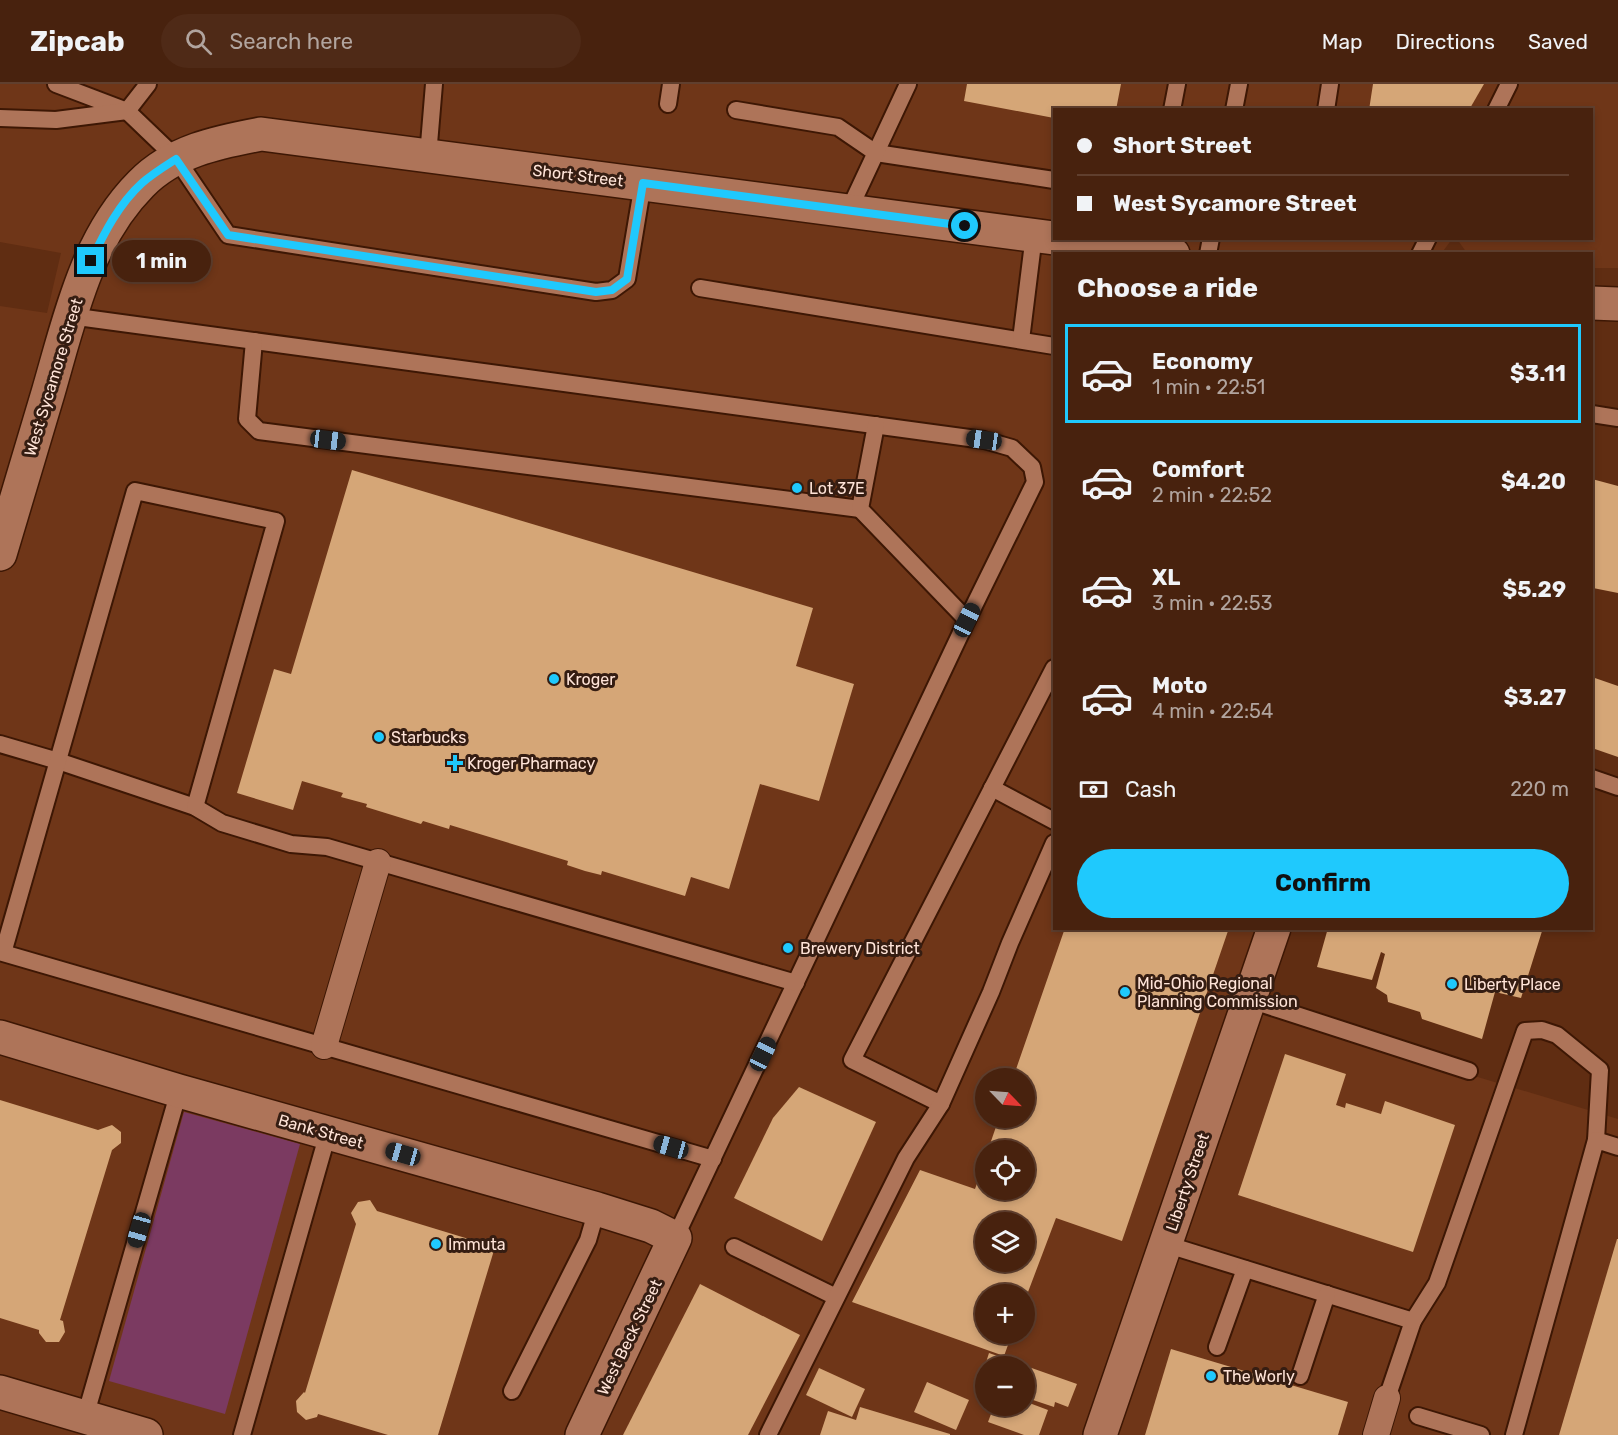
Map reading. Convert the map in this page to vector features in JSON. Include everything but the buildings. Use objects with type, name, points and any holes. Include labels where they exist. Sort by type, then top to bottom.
[{"type":"street","name":"Short Street","points":[[176,159],[213,142],[261,134],[1049,237]]},
{"type":"street","name":"West Sycamore Street","points":[[0,554],[70,316],[91,261],[104,233],[142,182],[176,159]]},
{"type":"street","name":"Short Street","points":[[1079,240],[1158,248]]},
{"type":"street","points":[[1593,303],[1618,304]]},
{"type":"street","points":[[324,1046],[378,862]]},
{"type":"street","name":"Liberty Street","points":[[1100,1435],[1273,930]]},
{"type":"street","name":"Bank Street","points":[[0,1037],[597,1209],[651,1226],[675,1239]]},
{"type":"street","name":"West Beck Street","points":[[582,1435],[675,1239]]},
{"type":"street","points":[[0,1392],[146,1435]]},
{"type":"street","points":[[1376,1435],[1387,1398]]},
{"type":"lane","points":[[56,84],[127,111],[176,159],[228,235],[596,292],[612,290],[627,279],[643,183]]},
{"type":"lane","points":[[0,118],[56,120],[127,111],[148,84]]},
{"type":"lane","points":[[428,156],[434,84]]},
{"type":"lane","points":[[668,104],[671,84]]},
{"type":"lane","points":[[849,210],[908,84]]},
{"type":"lane","points":[[1172,108],[1177,84]]},
{"type":"lane","points":[[1234,108],[1239,84]]},
{"type":"lane","points":[[1326,108],[1330,84]]},
{"type":"lane","points":[[1497,108],[1509,84]]},
{"type":"lane","points":[[736,110],[838,127],[876,153],[1053,180]]},
{"type":"lane","points":[[1021,340],[1049,237]]},
{"type":"lane","points":[[700,288],[1053,346]]},
{"type":"lane","points":[[70,316],[984,440],[1012,448],[1032,466],[1035,482],[967,620],[675,1239]]},
{"type":"lane","points":[[255,341],[247,419],[259,431],[860,509],[967,620]]},
{"type":"lane","points":[[1593,414],[1618,418]]},
{"type":"lane","points":[[860,509],[876,425]]},
{"type":"lane","points":[[195,807],[276,521],[135,491],[3,953],[713,1159]]},
{"type":"lane","points":[[941,1104],[852,1060],[1053,670]]},
{"type":"lane","points":[[0,744],[195,807],[222,823],[291,844],[327,847],[796,983]]},
{"type":"lane","points":[[1593,778],[1618,787]]},
{"type":"lane","points":[[992,788],[1053,820]]},
{"type":"lane","points":[[768,1435],[906,1158],[941,1104],[1053,845]]},
{"type":"lane","points":[[1250,1000],[1469,1071]]},
{"type":"lane","points":[[1387,1398],[1413,1321],[1437,1283],[1525,1031],[1542,1029],[1557,1035],[1600,1070],[1596,1140],[1514,1435]]},
{"type":"lane","points":[[85,1417],[179,1090]]},
{"type":"lane","points":[[242,1435],[328,1133]]},
{"type":"lane","points":[[1596,1140],[1618,1147]]},
{"type":"lane","points":[[512,1391],[588,1240],[597,1209]]},
{"type":"lane","points":[[1165,1244],[1413,1321]]},
{"type":"lane","points":[[734,1247],[836,1297]]},
{"type":"lane","points":[[1217,1347],[1245,1269]]},
{"type":"lane","points":[[1300,1376],[1327,1294]]},
{"type":"lane","points":[[1418,1416],[1481,1435]]},
{"type":"shaded area","points":[[0,84],[1618,84],[1618,268],[1593,268],[1593,252],[1466,252],[1458,240],[1593,240],[1593,108],[1053,108],[1053,240],[1451,240],[1442,252],[1053,252],[1053,930],[1282,930],[1261,1008],[1618,1119],[1618,1435],[0,1435],[0,306],[47,313],[61,253],[0,242]]},
{"type":"shaded area","points":[[184,1112],[300,1144],[225,1414],[109,1381]]},
{"type":"place","name":"Lot 37E","points":[[797,488]]},
{"type":"place","name":"Kroger","points":[[554,679]]},
{"type":"place","name":"Starbucks","points":[[379,737]]},
{"type":"place","name":"Kroger Pharmacy","points":[[455,763]]},
{"type":"place","name":"Brewery District","points":[[788,948]]},
{"type":"place","name":"Liberty Place","points":[[1452,984]]},
{"type":"place","name":"Mid-Ohio Regional Planning Commission","points":[[1125,992]]},
{"type":"place","name":"Immuta","points":[[436,1244]]},
{"type":"place","name":"The Worly","points":[[1211,1376]]},
{"type":"route","points":[[91,261],[104,233],[142,182],[176,159],[228,235],[596,292],[612,290],[627,279],[643,183],[965,226]]}]
